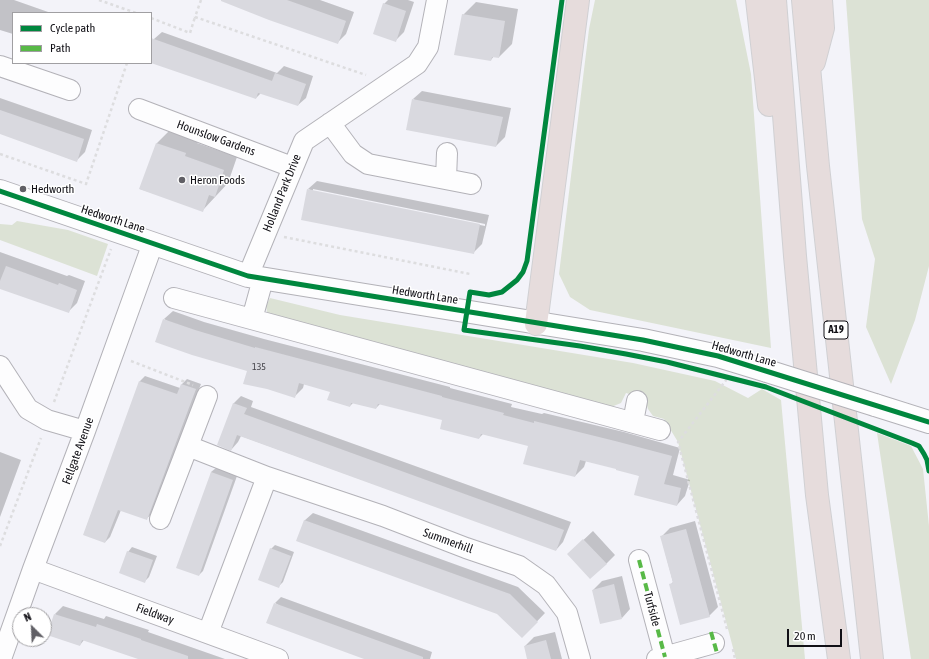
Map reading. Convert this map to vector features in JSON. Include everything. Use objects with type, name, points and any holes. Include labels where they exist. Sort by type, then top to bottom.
[{"type":"highway","points":[[536,324],[578,0]]},
{"type":"highway","points":[[757,0],[773,145],[794,256]]},
{"type":"highway","points":[[775,0],[794,256],[817,495],[839,659]]},
{"type":"highway","name":"A19","points":[[802,0],[818,166],[872,659]]},
{"type":"highway","points":[[810,76],[823,28],[821,0]]},
{"type":"street","name":"Holland Park Drive","points":[[255,277],[265,234],[304,141],[417,64],[428,47],[434,1]]},
{"type":"street","points":[[0,66],[70,90]]},
{"type":"street","name":"Hounslow Gardens","points":[[139,110],[292,167]]},
{"type":"street","points":[[330,123],[353,154],[368,164],[471,184]]},
{"type":"street","points":[[446,179],[447,153]]},
{"type":"street","name":"Hedworth Lane","points":[[0,191],[255,277],[536,324],[643,340],[711,354],[929,422]]},
{"type":"street","name":"Fellgate Avenue","points":[[1,659],[153,243]]},
{"type":"street","points":[[252,319],[255,277]]},
{"type":"street","points":[[174,298],[660,430]]},
{"type":"street","points":[[0,366],[28,409],[48,420],[85,431]]},
{"type":"street","points":[[160,520],[207,396]]},
{"type":"street","points":[[633,422],[637,401]]},
{"type":"street","name":"Summerhill","points":[[188,446],[267,477],[383,516],[466,548],[519,566],[546,585],[567,613],[580,659]]},
{"type":"street","points":[[208,633],[267,477]]},
{"type":"street","name":"Turfside","points":[[639,560],[661,658],[723,643]]},
{"type":"street","name":"Fieldway","points":[[33,569],[278,659]]},
{"type":"path","points":[[99,0],[133,12]]},
{"type":"path","points":[[152,18],[190,33],[201,0]]},
{"type":"path","points":[[196,17],[389,83]]},
{"type":"path","points":[[0,154],[86,184],[127,64]]},
{"type":"path","points":[[0,546],[118,232]]},
{"type":"path","points":[[265,234],[470,274]]},
{"type":"path","points":[[113,354],[196,386],[207,396]]},
{"type":"path","points":[[721,375],[736,379]]},
{"type":"path","points":[[723,643],[678,442],[729,377]]},
{"type":"shaded area","points":[[595,0],[736,0],[751,74],[771,348],[590,310],[570,297],[559,274],[589,29]]},
{"type":"shaded area","points":[[846,0],[929,0],[929,266],[915,320],[891,384],[866,327],[875,259],[862,219]]},
{"type":"shaded area","points":[[17,221],[68,230],[108,244],[97,276],[0,240],[0,224],[12,225]]},
{"type":"shaded area","points":[[270,298],[340,315],[633,363],[715,381],[748,398],[762,389],[781,400],[805,659],[736,659],[678,442],[664,419],[653,416],[648,409],[645,399],[626,393],[621,403],[611,407],[284,323],[267,312],[266,306]]},
{"type":"shaded area","points":[[877,433],[911,446],[923,469],[929,526],[929,659],[911,659]]},
{"type":"building","points":[[221,0],[287,0],[346,21],[338,44],[269,20]]},
{"type":"building","points":[[383,3],[406,11],[396,42],[373,34]]},
{"type":"building","points":[[462,14],[505,21],[499,58],[492,57],[491,61],[454,55]]},
{"type":"building","points":[[152,38],[272,81],[275,73],[306,84],[298,106],[258,93],[256,99],[152,63]]},
{"type":"building","points":[[412,99],[503,117],[496,147],[406,130]]},
{"type":"building","points":[[0,110],[84,139],[77,162],[0,134]]},
{"type":"building","name":"Heron Foods","points":[[156,143],[186,153],[185,156],[224,170],[215,197],[209,195],[203,212],[139,189]]},
{"type":"building","points":[[307,189],[480,224],[474,254],[301,220]]},
{"type":"building","points":[[6,266],[58,285],[59,283],[77,290],[69,313],[0,289],[0,281]]},
{"type":"building","points":[[163,319],[255,348],[442,396],[504,413],[503,415],[534,423],[534,421],[672,456],[664,484],[681,488],[677,506],[634,495],[639,476],[580,460],[575,477],[523,464],[528,446],[481,434],[479,439],[440,429],[442,420],[378,404],[376,409],[351,403],[350,407],[327,400],[330,392],[299,383],[295,398],[267,389],[243,384],[247,371],[192,355],[155,342]]},
{"type":"building","points":[[139,381],[177,394],[181,384],[196,389],[147,520],[118,510],[105,543],[83,535]]},
{"type":"building","points":[[233,403],[247,408],[244,414],[564,530],[556,551],[237,435],[231,451],[217,445]]},
{"type":"building","points":[[211,472],[233,480],[199,576],[176,568]]},
{"type":"building","points":[[304,520],[510,594],[538,622],[522,638],[497,614],[296,541]]},
{"type":"building","points":[[686,529],[710,617],[680,625],[669,584],[673,583],[660,536]]},
{"type":"building","points":[[583,539],[607,564],[590,579],[567,554]]},
{"type":"building","points":[[270,548],[291,556],[279,588],[258,580]]},
{"type":"building","points":[[127,551],[153,560],[145,583],[119,573]]},
{"type":"building","points":[[614,584],[622,619],[600,624],[592,590]]},
{"type":"building","points":[[274,603],[423,657],[423,659],[364,659],[266,623]]},
{"type":"building","points":[[54,614],[96,627],[97,624],[188,656],[188,659],[138,659],[82,640],[80,646],[52,637],[52,620]]},
{"type":"building","points":[[546,640],[551,659],[527,659],[524,646]]},
{"type":"marked path","points":[[639,560],[665,657]]},
{"type":"marked path","points":[[711,632],[717,653]]},
{"type":"cycle path","points":[[562,0],[527,261],[523,272],[517,280],[502,292],[489,295],[470,292],[464,330],[626,354],[667,362],[766,387],[919,446],[927,460],[929,471]]},
{"type":"cycle path","points":[[0,191],[248,276],[643,340],[718,356],[929,422]]},
{"type":"place","name":"Heron Foods","points":[[182,180]]},
{"type":"place","name":"Hedworth","points":[[23,189]]}]
